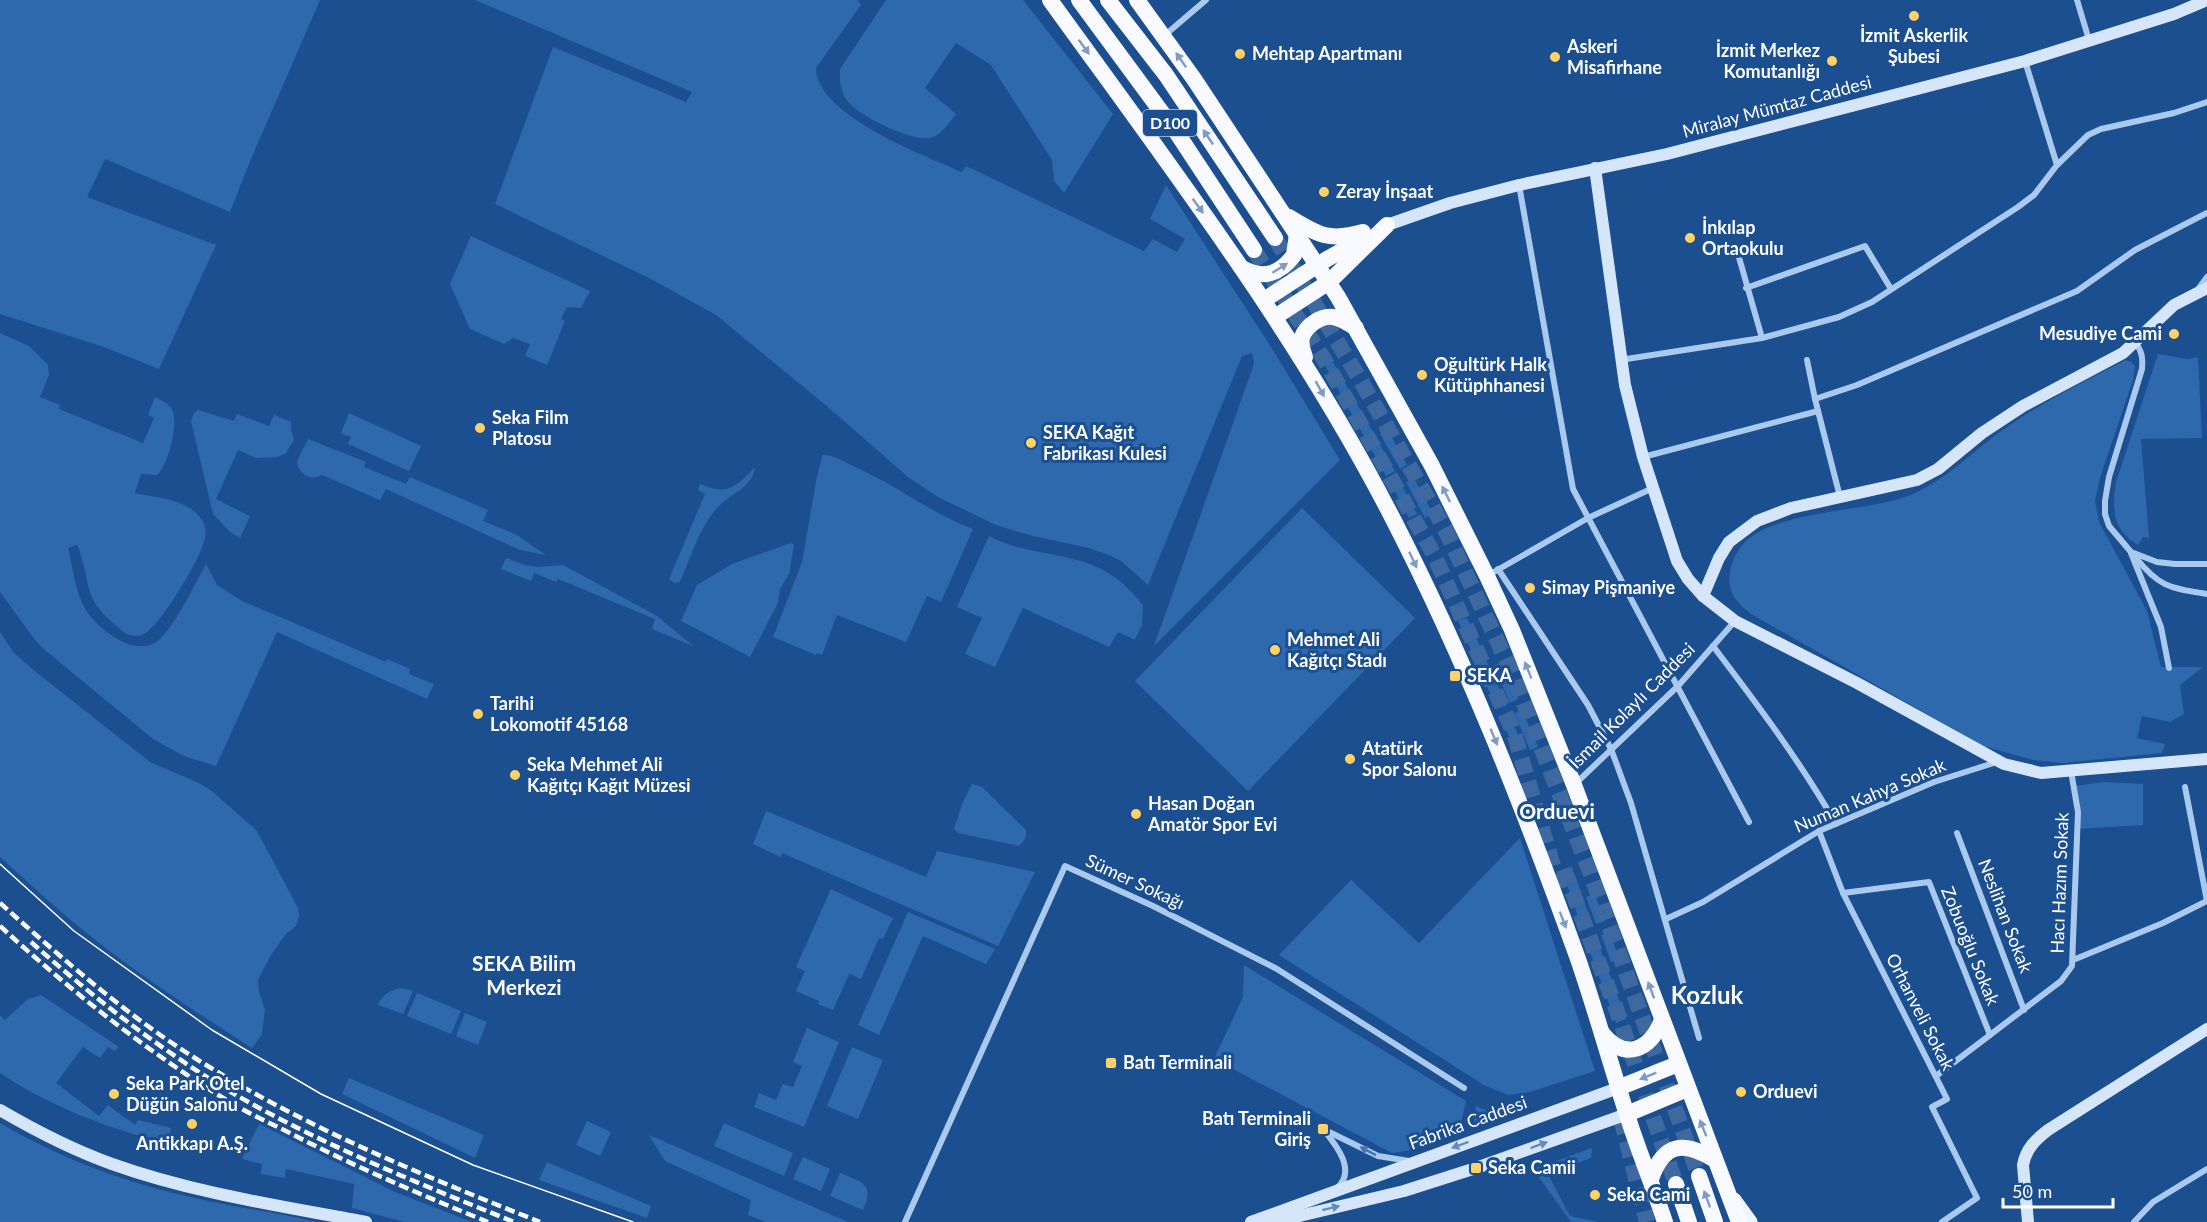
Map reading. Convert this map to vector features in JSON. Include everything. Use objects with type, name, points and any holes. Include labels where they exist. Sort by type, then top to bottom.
[{"type":"highway","points":[[1050,0],[1242,268],[1308,366],[1393,519],[1469,680],[1512,780],[1578,959],[1618,1088],[1665,1222]]},
{"type":"highway","name":"D100","points":[[1079,0],[1177,133],[1254,250]]},
{"type":"highway","name":"D100","points":[[1108,0],[1166,75],[1275,238]]},
{"type":"highway","points":[[1137,0],[1164,36],[1329,282],[1493,572],[1512,630],[1574,785],[1738,1222]]},
{"type":"highway","points":[[1283,214],[1329,237],[1343,238],[1387,225]]},
{"type":"highway","points":[[1264,300],[1387,225]]},
{"type":"highway","points":[[1275,317],[1329,282],[1387,225]]},
{"type":"highway","points":[[1242,268],[1260,275],[1276,272],[1294,255],[1297,234]]},
{"type":"highway","points":[[1308,366],[1302,349],[1302,338],[1315,322],[1325,317],[1333,317],[1357,328]]},
{"type":"highway","points":[[1602,1032],[1613,1044],[1632,1049],[1648,1043],[1655,1036],[1662,1020]]},
{"type":"highway","points":[[1618,1088],[1678,1064]]},
{"type":"highway","points":[[1627,1114],[1687,1089]]},
{"type":"highway","points":[[1651,1179],[1656,1164],[1669,1150],[1682,1147],[1692,1148],[1715,1160]]},
{"type":"highway","points":[[1699,1176],[1715,1222]]},
{"type":"highway","points":[[1676,1184],[1689,1222]]},
{"type":"main road","name":"Miralay Mümtaz Caddesi","points":[[1387,225],[1450,203],[1519,185],[1678,152],[2025,61],[2175,14],[2207,0]]},
{"type":"main road","points":[[1595,168],[1620,360],[1643,457],[1677,561],[1688,579],[1703,596],[1735,621],[1857,682],[1998,762],[2041,773],[2207,759]]},
{"type":"main road","points":[[1703,596],[1719,558],[1729,542],[1757,521],[1791,508],[1917,480],[1928,475],[1982,433],[2023,406],[2123,353],[2174,305],[2202,289]]},
{"type":"main road","points":[[2028,1222],[2023,1165],[2032,1143],[2048,1130],[2207,1029]]},
{"type":"main road","name":"Fabrika Caddesi","points":[[1251,1222],[1618,1088]]},
{"type":"main road","points":[[0,1110],[75,1149],[145,1175],[212,1192],[366,1222]]},
{"type":"main road","points":[[1274,1222],[1404,1191],[1627,1114]]},
{"type":"main road","points":[[1726,1188],[1750,1222]]},
{"type":"street","points":[[1164,36],[1206,0]]},
{"type":"street","points":[[2078,0],[2089,41]]},
{"type":"street","points":[[2025,61],[2057,165]]},
{"type":"street","points":[[1620,360],[1762,338],[1855,311],[2034,195],[2057,165],[2088,135],[2101,129],[2174,113],[2207,102]]},
{"type":"street","points":[[1519,185],[1571,478],[1577,497],[1749,822]]},
{"type":"street","points":[[1815,399],[1857,385],[2077,291],[2135,250],[2207,213]]},
{"type":"street","points":[[1746,288],[1865,246],[1891,289]]},
{"type":"street","points":[[1738,254],[1762,338]]},
{"type":"street","points":[[2202,289],[2207,277]]},
{"type":"street","points":[[2135,342],[2141,350],[2142,369],[2109,477],[2105,514],[2109,526],[2152,577],[2161,584],[2174,589],[2207,594]]},
{"type":"street","points":[[1807,360],[1840,498]]},
{"type":"street","points":[[1643,457],[1818,411]]},
{"type":"street","points":[[1653,488],[1588,518],[1493,572],[1588,705],[1611,749],[1631,803],[1699,1038]]},
{"type":"street","points":[[2131,552],[2157,562],[2207,564]]},
{"type":"street","points":[[2131,552],[2161,627],[2169,668]]},
{"type":"street","name":"İsmail Kolaylı Caddesi","points":[[1574,785],[1678,686],[1735,621]]},
{"type":"street","points":[[1713,646],[1770,722],[1814,786],[1836,824]]},
{"type":"street","name":"Numan Kahya Sokak","points":[[1666,920],[1703,902],[1819,831],[1934,782],[1998,762]]},
{"type":"street","name":"Hacı Hazım Sokak","points":[[1936,1076],[2024,1010],[2067,974],[2073,960],[2078,812],[2071,771]]},
{"type":"street","points":[[2073,960],[2163,923],[2207,901],[2185,787]]},
{"type":"street","name":"Orhanveli Sokak","points":[[1819,831],[1843,893],[1947,1099],[1932,1107],[1977,1198],[1942,1222]]},
{"type":"street","name":"Neslihan Sokak","points":[[1957,833],[2024,1010]]},
{"type":"street","name":"Sümer Sokağı","points":[[905,1222],[1065,866],[1153,906],[1277,969],[1464,1089]]},
{"type":"street","name":"Zobuoğlu Sokak","points":[[1843,893],[1929,882],[1990,1035]]},
{"type":"street","points":[[1331,1194],[1341,1184],[1345,1175],[1339,1149],[1323,1129],[1378,1156],[1399,1161],[1416,1161]]},
{"type":"street","points":[[2134,1222],[2153,1202],[2207,1169]]},
{"type":"shaded area","points":[[0,0],[320,0],[230,212],[105,159],[87,197],[216,245],[159,369],[104,347],[0,314]]},
{"type":"shaded area","points":[[475,0],[858,0],[861,5],[816,68],[821,85],[834,102],[875,132],[924,156],[962,172],[966,166],[1144,251],[1153,239],[1177,252],[1185,239],[1150,219],[1166,185],[1271,347],[1340,460],[1154,646],[1254,364],[1252,353],[1242,356],[1148,585],[1121,561],[1109,555],[996,525],[938,497],[908,477],[716,315],[651,279],[495,204],[553,47],[686,102],[692,92]]},
{"type":"shaded area","points":[[886,0],[1023,0],[1113,114],[1064,193],[1054,181],[1052,160],[991,65],[956,43],[925,88],[956,114],[937,135],[921,138],[899,132],[864,115],[849,103],[841,87],[840,69]]},
{"type":"shaded area","points":[[471,236],[590,291],[581,308],[567,307],[561,319],[565,321],[547,365],[525,356],[530,344],[513,338],[504,344],[470,329],[450,284]]},
{"type":"shaded area","points":[[0,333],[29,346],[48,365],[49,375],[40,397],[60,405],[59,409],[143,443],[154,418],[148,415],[155,397],[172,409],[173,436],[165,463],[157,475],[141,474],[135,493],[172,500],[189,508],[203,522],[204,542],[195,563],[169,606],[151,629],[137,636],[125,633],[102,613],[91,595],[77,545],[68,548],[82,603],[107,632],[117,639],[137,646],[147,646],[156,642],[169,628],[206,564],[217,585],[242,601],[386,662],[387,659],[410,669],[409,674],[434,684],[427,699],[277,632],[216,766],[184,756],[153,739],[46,651],[35,640],[0,592]]},
{"type":"shaded area","points":[[2158,354],[2188,359],[2198,357],[2202,438],[2141,439],[2149,538],[2143,537],[2138,545],[2123,532],[2116,518],[2114,510],[2116,482]]},
{"type":"shaded area","points":[[1329,355],[1395,471],[1386,476],[1322,360]]},
{"type":"shaded area","points":[[2126,360],[2135,366],[2133,380],[2100,478],[2095,501],[2099,522],[2147,611],[2161,667],[2203,667],[2180,685],[2184,714],[2170,722],[2142,716],[2137,738],[2165,744],[2162,753],[2062,763],[2033,760],[1983,746],[1751,614],[1733,594],[1729,579],[1732,563],[1744,543],[1758,532],[1797,518],[1887,502],[1920,491],[1947,474],[1997,434],[2024,416]]},
{"type":"shaded area","points":[[198,410],[234,421],[237,414],[269,426],[274,415],[291,422],[294,440],[285,454],[277,457],[256,458],[238,450],[216,499],[250,516],[240,538],[231,533],[213,514],[191,421]]},
{"type":"shaded area","points":[[349,413],[421,446],[409,471],[348,444],[351,437],[341,433]]},
{"type":"shaded area","points":[[1387,429],[1407,465],[1400,469],[1380,434]]},
{"type":"shaded area","points":[[308,439],[366,462],[364,467],[406,484],[410,477],[488,510],[483,521],[517,535],[546,555],[520,550],[386,489],[380,500],[322,475],[312,477],[306,475],[298,467],[297,461]]},
{"type":"shaded area","points":[[823,455],[831,456],[868,473],[942,515],[973,529],[941,602],[927,596],[906,642],[837,615],[822,655],[817,653],[816,655],[773,637],[802,562],[817,476]]},
{"type":"shaded area","points":[[755,467],[746,485],[723,502],[712,514],[696,542],[680,582],[674,583],[669,579],[705,494],[698,490],[700,484],[710,488],[731,488]]},
{"type":"shaded area","points":[[1414,478],[1433,514],[1425,518],[1406,482]]},
{"type":"shaded area","points":[[1401,484],[1417,514],[1409,518],[1393,488]]},
{"type":"shaded area","name":"Mehmet Ali Kağıtçı Stadı","points":[[1302,508],[1415,618],[1248,791],[1135,681]]},
{"type":"shaded area","points":[[989,536],[1022,548],[1090,564],[1106,571],[1133,593],[1143,606],[1142,625],[1135,640],[1118,632],[1109,647],[1023,608],[995,667],[965,654],[982,618],[957,607]]},
{"type":"shaded area","points":[[791,543],[794,545],[789,574],[780,589],[778,603],[750,657],[681,621],[697,585],[732,564]]},
{"type":"shaded area","points":[[506,558],[537,567],[563,565],[657,616],[693,646],[652,629],[655,619],[558,579],[556,582],[534,573],[531,581],[501,569]]},
{"type":"shaded area","points":[[1467,618],[1507,705],[1497,709],[1458,621]]},
{"type":"shaded area","points":[[0,632],[13,652],[36,672],[150,762],[199,783],[213,792],[257,831],[298,908],[299,916],[296,926],[286,934],[271,955],[258,980],[265,1010],[262,1034],[252,1048],[103,946],[0,857]]},
{"type":"shaded area","points":[[1502,662],[1518,699],[1510,703],[1494,666]]},
{"type":"shaded area","points":[[1522,710],[1538,747],[1530,750],[1514,713]]},
{"type":"shaded area","points":[[1511,717],[1518,735],[1510,739],[1502,720]]},
{"type":"shaded area","points":[[2104,782],[2143,784],[2143,825],[2077,829],[2074,786]]},
{"type":"shaded area","points":[[972,784],[982,787],[1026,830],[1025,839],[1019,846],[958,833],[954,829],[962,804]]},
{"type":"shaded area","points":[[766,811],[926,877],[937,851],[1035,872],[998,946],[782,853],[781,857],[753,844]]},
{"type":"shaded area","points":[[1520,838],[1595,1071],[1530,1092],[1508,1095],[1484,1085],[1279,955],[1351,880],[1419,943]]},
{"type":"shaded area","points":[[1575,875],[1592,925],[1582,929],[1565,879]]},
{"type":"shaded area","points":[[831,889],[893,918],[883,939],[879,938],[861,979],[849,974],[833,1010],[796,991],[805,971],[796,967]]},
{"type":"shaded area","points":[[1595,894],[1605,921],[1596,924],[1586,897]]},
{"type":"shaded area","points":[[908,912],[995,949],[986,964],[923,936],[879,1035],[858,1025]]},
{"type":"shaded area","points":[[1610,932],[1619,959],[1611,962],[1601,935]]},
{"type":"shaded area","points":[[1596,937],[1626,1019],[1616,1023],[1586,941]]},
{"type":"shaded area","points":[[1244,965],[1466,1101],[1459,1132],[1413,1150],[1392,1153],[1214,1059],[1243,997]]},
{"type":"shaded area","points":[[401,988],[413,991],[403,1014],[378,1005],[387,993]]},
{"type":"shaded area","points":[[417,993],[461,1011],[451,1034],[407,1016]]},
{"type":"shaded area","points":[[41,995],[119,1047],[115,1051],[108,1047],[100,1058],[83,1047],[56,1083],[99,1116],[108,1105],[135,1125],[138,1120],[171,1128],[167,1143],[123,1131],[80,1115],[39,1096],[0,1073],[0,1015],[5,1020],[28,999]]},
{"type":"shaded area","points":[[465,1013],[487,1022],[478,1045],[456,1036]]},
{"type":"shaded area","points":[[807,1028],[839,1042],[804,1127],[754,1107],[759,1093],[776,1100],[783,1084],[793,1087],[802,1066],[793,1062]]},
{"type":"shaded area","points":[[852,1047],[883,1060],[858,1119],[827,1106]]},
{"type":"shaded area","points":[[349,1078],[484,1135],[475,1158],[342,1094]]},
{"type":"shaded area","points":[[1476,1106],[1495,1114],[1474,1122]]},
{"type":"shaded area","points":[[587,1121],[611,1132],[600,1156],[576,1145]]},
{"type":"shaded area","points":[[0,1123],[63,1155],[128,1180],[191,1197],[316,1222],[0,1222]]},
{"type":"shaded area","points":[[724,1123],[793,1153],[784,1176],[714,1146]]},
{"type":"shaded area","points":[[259,1124],[395,1192],[472,1222],[404,1222],[352,1208],[354,1184],[286,1169],[285,1178],[261,1174],[262,1164],[242,1159]]},
{"type":"shaded area","points":[[649,1135],[848,1222],[765,1222],[748,1215],[751,1200],[665,1161]]},
{"type":"shaded area","points":[[1592,1148],[1591,1158],[1548,1174],[1570,1216],[1598,1222],[1571,1222],[1533,1169]]},
{"type":"shaded area","points":[[803,1157],[830,1169],[821,1191],[793,1179]]},
{"type":"shaded area","points":[[547,1162],[651,1206],[647,1218],[539,1180]]},
{"type":"shaded area","points":[[840,1173],[855,1179],[867,1189],[868,1195],[863,1210],[830,1196]]},
{"type":"tunnel","points":[[1275,238],[1358,376],[1445,529],[1510,668],[1589,869],[1699,1176]]},
{"type":"tunnel","points":[[1254,250],[1325,361],[1433,553],[1514,733],[1560,890]]},
{"type":"tunnel","points":[[1564,869],[1618,1014],[1676,1184]]},
{"type":"tunnel","points":[[1621,1118],[1647,1222]]},
{"type":"tram line","points":[[0,864],[74,931],[212,1030],[321,1094],[473,1165],[633,1222]]},
{"type":"railway","points":[[0,903],[125,1009],[169,1041],[257,1095],[350,1142],[540,1222]]},
{"type":"railway","points":[[0,926],[110,1019],[168,1062],[228,1101],[360,1167],[488,1222]]},
{"type":"railway","points":[[31,942],[130,1024],[182,1061],[236,1095],[338,1148],[514,1222]]},
{"type":"place","name":"İzmit Askerlik Şubesi","points":[[1914,16]]},
{"type":"place","name":"Mehtap Apartmanı","points":[[1240,54]]},
{"type":"place","name":"Askeri Misafirhane","points":[[1555,57]]},
{"type":"place","name":"İzmit Merkez Komutanlığı","points":[[1832,61]]},
{"type":"place","name":"Zeray İnşaat","points":[[1324,192]]},
{"type":"place","name":"İnkılap Ortaokulu","points":[[1690,238]]},
{"type":"place","name":"Mesudiye Cami","points":[[2174,334]]},
{"type":"place","name":"Oğultürk Halk Kütüphhanesi","points":[[1422,375]]},
{"type":"place","name":"Seka Film Platosu","points":[[480,428]]},
{"type":"place","name":"SEKA Kağıt Fabrikası Kulesi","points":[[1031,443]]},
{"type":"place","name":"Simay Pişmaniye","points":[[1530,588]]},
{"type":"place","name":"Mehmet Ali Kağıtçı Stadı","points":[[1275,650]]},
{"type":"place","name":"SEKA","points":[[1455,676]]},
{"type":"place","name":"Tarihi Lokomotif 45168","points":[[478,714]]},
{"type":"place","name":"Atatürk Spor Salonu","points":[[1350,759]]},
{"type":"place","name":"Seka Mehmet Ali Kağıtçı Kağıt Müzesi","points":[[515,775]]},
{"type":"place","name":"Hasan Doğan Amatör Spor Evi","points":[[1136,814]]},
{"type":"place","name":"Batı Terminali","points":[[1111,1063]]},
{"type":"place","name":"Orduevi","points":[[1741,1092]]},
{"type":"place","name":"Seka Park Otel Düğün Salonu","points":[[114,1094]]},
{"type":"place","name":"Antikkapı A.Ş.","points":[[192,1124]]},
{"type":"place","name":"Batı Terminali Giriş","points":[[1323,1129]]},
{"type":"place","name":"Seka Camii","points":[[1476,1168]]},
{"type":"place","name":"Seka Cami","points":[[1595,1195]]},
{"type":"district","name":"Orduevi","points":[[1557,812]]},
{"type":"district","name":"SEKA Bilim Merkezi","points":[[524,976]]},
{"type":"district","name":"Kozluk","points":[[1707,996]]}]
